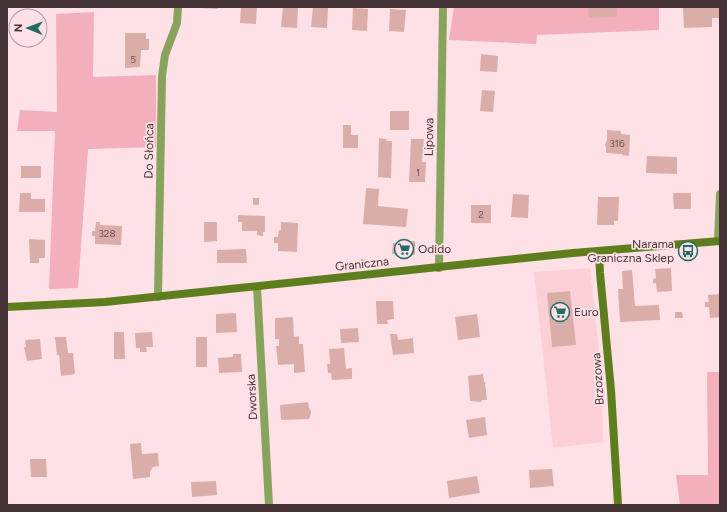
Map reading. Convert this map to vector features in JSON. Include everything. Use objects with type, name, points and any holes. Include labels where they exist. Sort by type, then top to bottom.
[{"type":"street","name":"Do Słońca","points":[[158,297],[162,76],[165,55],[177,23],[178,7]]},
{"type":"street","name":"Lipowa","points":[[439,268],[443,7]]},
{"type":"street","points":[[719,241],[720,194]]},
{"type":"street","name":"Graniczna","points":[[7,307],[105,302],[599,251],[719,241]]},
{"type":"street","name":"Brzozowa","points":[[599,251],[611,390],[618,505]]},
{"type":"street","name":"Dworska","points":[[258,287],[269,505]]},
{"type":"shaded area","points":[[454,7],[659,7],[659,30],[537,35],[536,44],[449,40]]},
{"type":"shaded area","points":[[94,12],[93,77],[156,75],[156,147],[88,149],[78,288],[49,289],[55,131],[17,131],[20,110],[57,112],[56,14]]},
{"type":"shaded area","points":[[590,268],[599,352],[601,356],[603,442],[553,448],[534,272]]},
{"type":"shaded area","points":[[707,372],[720,372],[720,505],[680,505],[676,475],[708,475]]},
{"type":"building","points":[[218,7],[218,9],[201,8]]},
{"type":"building","points":[[241,7],[257,7],[256,24],[240,23]]},
{"type":"building","points":[[283,7],[298,7],[297,28],[281,27]]},
{"type":"building","points":[[313,7],[328,7],[327,28],[311,27]]},
{"type":"building","points":[[588,7],[617,7],[617,17],[589,18]]},
{"type":"building","points":[[720,7],[720,18],[712,18],[712,27],[684,28],[683,8]]},
{"type":"building","points":[[353,8],[368,9],[367,31],[352,30]]},
{"type":"building","points":[[390,9],[406,10],[404,32],[389,31]]},
{"type":"building","points":[[125,33],[146,33],[146,39],[149,39],[149,50],[141,50],[140,67],[125,68]]},
{"type":"building","points":[[481,54],[498,56],[497,72],[480,71]]},
{"type":"building","points":[[482,90],[495,91],[493,112],[480,111]]},
{"type":"building","points":[[390,111],[409,111],[409,130],[390,130]]},
{"type":"building","points":[[343,125],[351,125],[351,135],[358,135],[358,148],[343,148]]},
{"type":"building","points":[[607,130],[621,131],[621,134],[630,135],[629,156],[606,153],[605,145],[607,140]]},
{"type":"building","points":[[379,138],[392,141],[391,178],[378,177]]},
{"type":"building","points":[[411,139],[424,139],[422,162],[426,162],[425,182],[409,182]]},
{"type":"building","points":[[647,156],[677,157],[677,174],[646,173]]},
{"type":"building","points":[[21,166],[41,166],[41,178],[21,178]]},
{"type":"building","points":[[366,188],[379,189],[378,206],[408,209],[406,227],[363,224]]},
{"type":"building","points":[[20,193],[31,193],[31,199],[45,199],[45,212],[19,212]]},
{"type":"building","points":[[673,193],[691,193],[691,209],[674,209]]},
{"type":"building","points":[[513,194],[529,195],[528,218],[511,217]]},
{"type":"building","points":[[598,197],[619,197],[618,221],[614,221],[614,225],[597,225]]},
{"type":"building","points":[[253,198],[259,198],[259,205],[253,205]]},
{"type":"building","points":[[471,205],[491,205],[491,223],[471,223]]},
{"type":"building","points":[[238,215],[265,216],[265,232],[263,232],[263,236],[257,235],[257,231],[242,231],[242,222],[238,222]]},
{"type":"building","points":[[96,222],[100,222],[100,225],[122,226],[121,245],[95,244],[95,236],[92,236],[92,231],[95,231]]},
{"type":"building","points":[[204,222],[217,222],[217,241],[204,242]]},
{"type":"building","points":[[281,222],[298,223],[297,252],[278,251],[278,243],[274,243],[274,237],[278,237],[279,230],[281,230]]},
{"type":"building","points":[[29,239],[45,240],[45,258],[39,258],[39,263],[30,263]]},
{"type":"building","name":"Odido","points":[[404,241],[415,241],[415,255],[392,254],[393,243],[404,243]]},
{"type":"building","points":[[246,249],[247,263],[217,263],[217,250]]},
{"type":"building","points":[[671,268],[672,291],[657,292],[656,283],[653,283],[653,279],[656,278],[655,269]]},
{"type":"building","points":[[632,270],[635,306],[659,305],[660,320],[620,322],[618,289],[623,289],[622,271]]},
{"type":"building","name":"Euro","points":[[570,291],[576,345],[552,347],[547,293]]},
{"type":"building","points":[[720,294],[720,317],[710,318],[709,307],[705,307],[705,302],[709,302],[708,295]]},
{"type":"building","points":[[376,301],[393,301],[394,319],[387,320],[388,324],[377,324]]},
{"type":"building","points":[[675,312],[682,312],[683,318],[675,318]]},
{"type":"building","points":[[236,313],[237,332],[216,333],[216,314]]},
{"type":"building","points":[[477,314],[480,337],[458,340],[455,317]]},
{"type":"building","points":[[293,317],[294,337],[299,336],[299,344],[303,344],[305,372],[294,373],[294,364],[278,365],[276,346],[279,346],[279,339],[275,339],[275,318]]},
{"type":"building","points":[[358,328],[359,342],[341,343],[340,329]]},
{"type":"building","points":[[114,332],[124,332],[125,359],[114,359]]},
{"type":"building","points":[[152,332],[153,347],[146,347],[147,352],[140,352],[140,348],[136,348],[135,333]]},
{"type":"building","points":[[390,334],[397,334],[398,340],[413,338],[414,353],[393,355]]},
{"type":"building","points":[[55,337],[66,337],[68,353],[73,353],[75,374],[61,376],[59,355],[57,355]]},
{"type":"building","points":[[196,337],[207,337],[207,367],[196,367]]},
{"type":"building","points":[[40,339],[42,359],[27,361],[24,347],[26,347],[25,340]]},
{"type":"building","points":[[344,348],[346,369],[352,368],[352,379],[332,380],[331,373],[328,373],[327,364],[330,364],[329,349]]},
{"type":"building","points":[[233,354],[241,354],[242,372],[219,373],[218,358],[233,357]]},
{"type":"building","points":[[483,374],[487,400],[482,400],[481,402],[470,401],[468,376]]},
{"type":"building","points":[[308,402],[311,411],[309,419],[281,420],[280,405]]},
{"type":"building","points":[[485,417],[487,435],[469,438],[466,420]]},
{"type":"building","points":[[141,443],[142,454],[158,453],[159,466],[153,467],[150,472],[150,477],[133,479],[130,444]]},
{"type":"building","points":[[30,459],[46,459],[47,477],[31,477]]},
{"type":"building","points":[[552,469],[554,486],[530,488],[529,470]]},
{"type":"building","points":[[477,476],[480,493],[449,498],[447,481]]},
{"type":"building","points":[[216,481],[217,495],[192,497],[191,482]]},
{"type":"place","name":"Odido","points":[[404,249]]},
{"type":"place","name":"Narama Graniczna Sklep","points":[[688,251]]},
{"type":"place","name":"Euro","points":[[560,312]]}]
